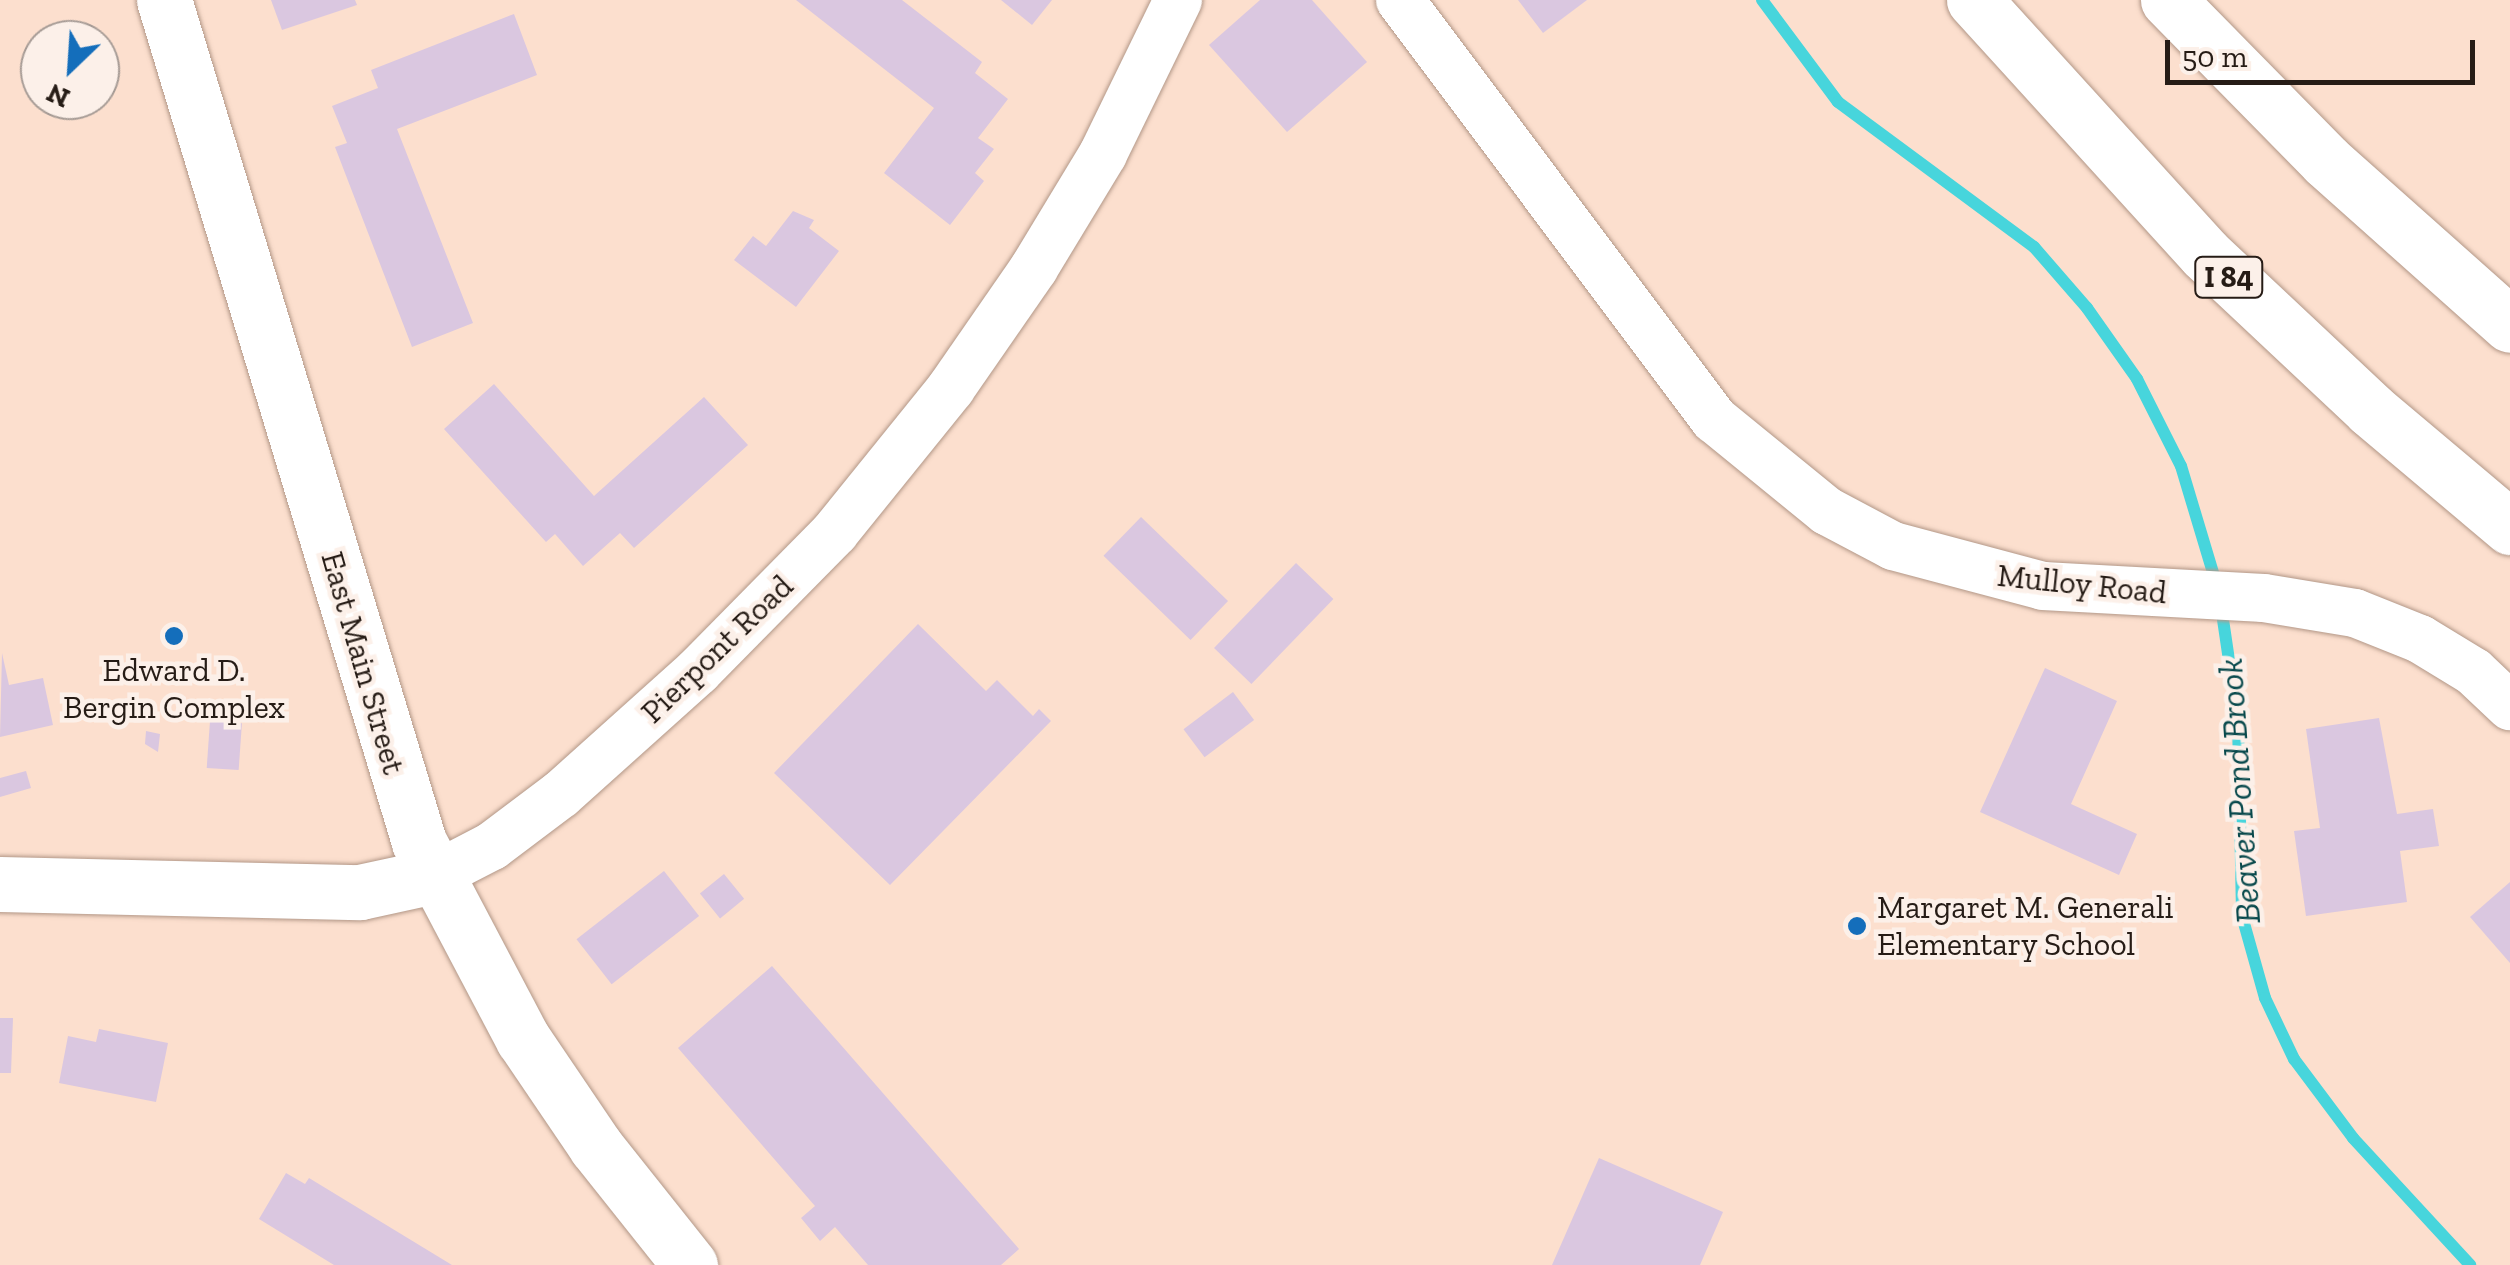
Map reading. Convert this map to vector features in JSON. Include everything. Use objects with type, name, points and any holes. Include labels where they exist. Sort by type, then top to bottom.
[{"type":"main road","name":"East Main Street","points":[[164,0],[228,193],[402,799],[434,876],[523,1039],[596,1147],[690,1265]]},
{"type":"main road","name":"I 84","points":[[1974,0],[2205,254],[2371,410],[2510,527]]},
{"type":"main road","points":[[2168,0],[2326,161],[2510,325]]},
{"type":"main road","name":"Pierpont Road","points":[[0,884],[360,892],[434,876]]},
{"type":"street","name":"Pierpont Road","points":[[434,876],[492,846],[575,782],[755,616],[860,502],[951,388],[1034,268],[1103,154],[1178,0]]},
{"type":"street","name":"Mulloy Road","points":[[1400,0],[1714,420],[1766,468],[1892,546],[1966,570],[2043,586],[2248,598],[2355,613],[2420,638],[2474,672],[2510,706]]},
{"type":"building","points":[[271,0],[355,0],[357,5],[282,30]]},
{"type":"building","points":[[796,0],[902,0],[982,62],[975,73],[1008,99],[978,138],[994,149],[975,173],[984,181],[950,225],[884,173],[934,108]]},
{"type":"building","points":[[1001,0],[1052,0],[1032,25]]},
{"type":"building","points":[[1260,0],[1312,0],[1367,62],[1287,132],[1209,45]]},
{"type":"building","points":[[1518,0],[1587,0],[1543,33]]},
{"type":"building","points":[[514,14],[537,75],[397,129],[473,323],[412,347],[335,147],[347,143],[332,106],[378,88],[371,70]]},
{"type":"building","points":[[793,211],[814,220],[809,228],[839,251],[796,307],[734,260],[753,236],[766,246]]},
{"type":"building","points":[[494,384],[594,496],[704,397],[748,445],[634,548],[620,533],[583,566],[555,534],[546,542],[444,429]]},
{"type":"building","points":[[1141,517],[1228,601],[1191,640],[1103,556]]},
{"type":"building","points":[[1296,563],[1333,599],[1251,684],[1214,648]]},
{"type":"building","points":[[918,624],[986,691],[997,680],[1033,716],[1039,709],[1051,721],[890,885],[774,773]]},
{"type":"building","points":[[2,653],[9,685],[43,678],[53,725],[0,737]]},
{"type":"building","points":[[2045,668],[2117,701],[2071,804],[2137,834],[2119,875],[1980,812]]},
{"type":"building","points":[[1233,692],[1254,720],[1205,757],[1183,729]]},
{"type":"building","points":[[2379,718],[2397,814],[2433,809],[2439,846],[2400,851],[2407,902],[2306,916],[2294,831],[2320,828],[2306,729]]},
{"type":"building","points":[[210,721],[242,723],[239,770],[207,768]]},
{"type":"building","points":[[146,731],[160,734],[158,752],[145,744]]},
{"type":"building","points":[[26,771],[31,788],[0,797],[0,778]]},
{"type":"building","points":[[664,871],[699,916],[612,984],[577,939]]},
{"type":"building","points":[[724,874],[744,899],[720,918],[700,894]]},
{"type":"building","points":[[2510,882],[2510,963],[2470,917]]},
{"type":"building","points":[[772,966],[1019,1249],[1001,1265],[868,1265],[835,1227],[820,1241],[801,1218],[815,1206],[678,1048]]},
{"type":"building","points":[[0,1018],[13,1018],[11,1073],[0,1073]]},
{"type":"building","points":[[99,1029],[168,1043],[156,1102],[59,1083],[68,1036],[96,1042]]},
{"type":"building","points":[[1599,1158],[1723,1212],[1700,1265],[1552,1265]]},
{"type":"building","points":[[286,1173],[305,1184],[309,1178],[452,1265],[334,1265],[259,1219]]},
{"type":"waterway","name":"Beaver Pond Brook","points":[[1762,0],[1838,102],[2034,247],[2087,308],[2137,379],[2181,466],[2217,586]]},
{"type":"waterway","name":"Beaver Pond Brook","points":[[2221,606],[2238,721],[2242,916],[2265,998],[2294,1059],[2353,1138],[2470,1265]]},
{"type":"place","name":"Edward D. Bergin Complex","points":[[174,636]]},
{"type":"place","name":"Margaret M. Generali Elementary School","points":[[1857,926]]}]
